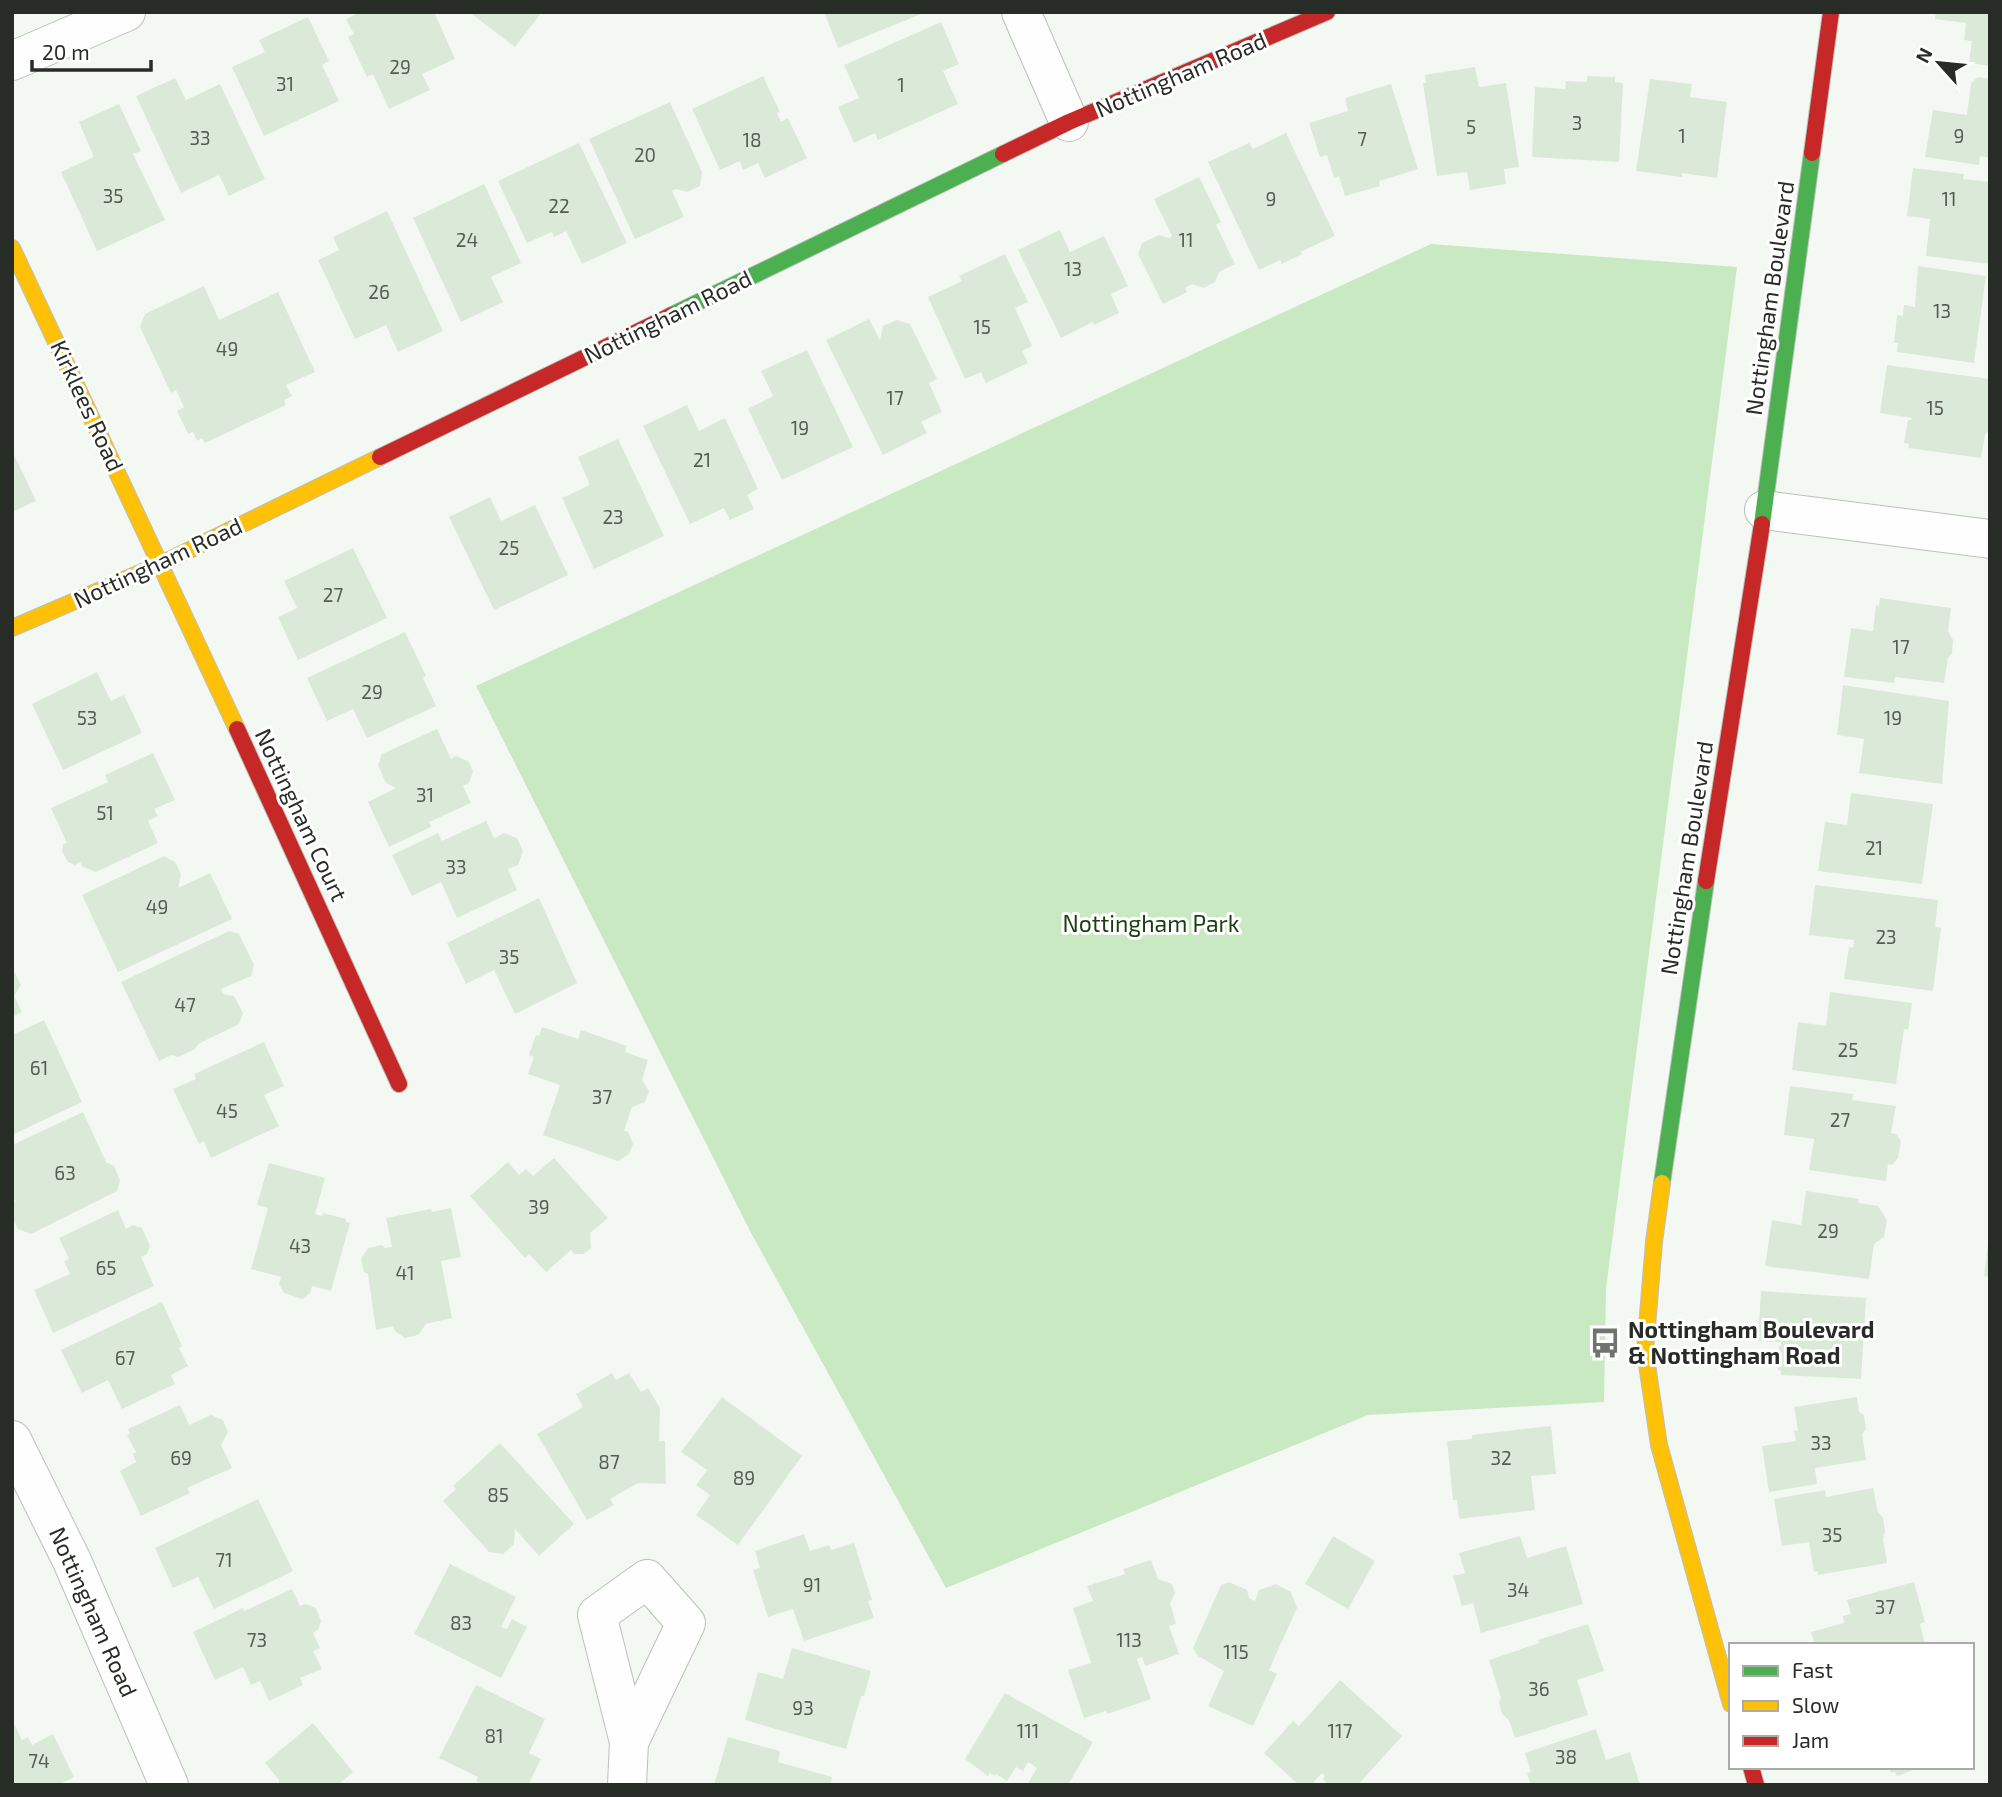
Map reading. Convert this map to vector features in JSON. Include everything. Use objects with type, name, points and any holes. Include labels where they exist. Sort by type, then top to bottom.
[{"type":"street","points":[[12,61],[126,12]]},
{"type":"street","points":[[1021,12],[1069,122]]},
{"type":"street","name":"Nottingham Road","points":[[12,628],[161,564],[1069,122],[1327,12]]},
{"type":"street","name":"Nottingham Boulevard","points":[[1729,1697],[1659,1445],[1645,1351],[1654,1242],[1682,1038],[1764,510],[1831,12]]},
{"type":"street","name":"Kirklees Road","points":[[12,248],[161,564]]},
{"type":"street","points":[[1764,510],[1990,539]]},
{"type":"street","name":"Nottingham Court","points":[[161,564],[399,1084]]},
{"type":"street","name":"Nottingham Road","points":[[12,1440],[72,1561],[169,1785]]},
{"type":"street","points":[[626,1785],[629,1742]]},
{"type":"green space","name":"Nottingham Park","points":[[1431,244],[1737,267],[1606,1289],[1604,1402],[1368,1415],[946,1588],[750,1231],[476,686]]},
{"type":"building","points":[[361,12],[434,12],[455,59],[422,74],[430,90],[389,109],[373,74],[367,77],[348,37],[354,34],[346,19]]},
{"type":"building","points":[[469,12],[542,12],[515,47]]},
{"type":"building","points":[[824,12],[926,12],[838,48]]},
{"type":"building","points":[[1936,12],[1990,12],[1990,66],[1969,63],[1972,41],[1964,40],[1966,23],[1935,19]]},
{"type":"building","points":[[308,17],[329,61],[322,65],[339,101],[264,136],[232,67],[265,52],[259,40]]},
{"type":"building","points":[[941,22],[959,64],[943,71],[958,104],[878,140],[875,133],[854,143],[838,107],[859,98],[844,65]]},
{"type":"building","points":[[1475,67],[1479,87],[1506,83],[1519,167],[1504,169],[1506,184],[1470,190],[1467,172],[1437,176],[1423,83],[1426,83],[1425,75]]},
{"type":"building","points":[[763,76],[780,112],[777,113],[781,122],[788,118],[807,158],[765,178],[758,163],[743,170],[740,161],[720,170],[692,109]]},
{"type":"building","points":[[1587,76],[1615,77],[1615,82],[1623,83],[1619,162],[1532,157],[1535,87],[1565,89],[1566,81],[1587,82]]},
{"type":"building","points":[[1978,77],[1990,79],[1990,158],[1980,156],[1979,165],[1925,157],[1933,110],[1967,115],[1971,83]]},
{"type":"building","points":[[175,78],[186,100],[220,84],[265,179],[229,196],[219,175],[181,193],[136,96]]},
{"type":"building","points":[[1650,79],[1692,84],[1690,97],[1727,102],[1717,178],[1636,171]]},
{"type":"building","points":[[1391,84],[1418,169],[1379,181],[1380,186],[1345,196],[1339,176],[1334,178],[1327,155],[1320,157],[1309,123],[1348,111],[1345,98]]},
{"type":"building","points":[[670,102],[702,172],[700,186],[687,192],[676,189],[672,191],[684,217],[635,239],[589,139]]},
{"type":"building","points":[[119,104],[141,151],[133,154],[165,220],[97,251],[61,172],[94,157],[79,122]]},
{"type":"building","points":[[1286,133],[1335,236],[1300,252],[1302,254],[1282,264],[1280,260],[1259,270],[1208,162],[1249,143],[1253,149]]},
{"type":"building","points":[[579,143],[627,243],[582,264],[566,231],[554,237],[552,232],[527,243],[498,181]]},
{"type":"building","points":[[1913,168],[1964,174],[1963,179],[1990,182],[1990,264],[1926,256],[1930,219],[1907,216]]},
{"type":"building","points":[[1199,177],[1221,222],[1216,225],[1235,264],[1219,272],[1215,282],[1204,288],[1192,284],[1185,288],[1187,292],[1163,304],[1138,254],[1142,243],[1159,235],[1169,238],[1172,236],[1154,199]]},
{"type":"building","points":[[484,184],[521,263],[491,277],[503,302],[461,322],[413,218]]},
{"type":"building","points":[[387,211],[443,331],[398,352],[386,325],[355,339],[318,260],[339,250],[333,237]]},
{"type":"building","points":[[1060,230],[1070,252],[1104,236],[1128,286],[1111,294],[1119,313],[1061,338],[1018,250]]},
{"type":"building","points":[[1005,254],[1028,302],[1015,308],[1032,346],[1022,351],[1028,363],[986,383],[981,372],[965,379],[928,297],[962,281],[959,276]]},
{"type":"building","points":[[1918,266],[1986,276],[1974,363],[1897,352],[1898,343],[1894,343],[1897,315],[1903,316],[1904,305],[1915,307]]},
{"type":"building","points":[[204,286],[219,320],[278,292],[315,372],[286,385],[292,396],[284,400],[286,405],[205,443],[202,438],[197,441],[193,432],[188,434],[177,411],[184,407],[176,390],[171,393],[140,327],[145,314]]},
{"type":"building","points":[[869,319],[880,340],[883,326],[897,320],[910,324],[937,379],[929,383],[942,412],[921,422],[927,433],[883,455],[826,340]]},
{"type":"building","points":[[807,350],[853,447],[782,480],[748,409],[773,396],[761,371]]},
{"type":"building","points":[[1887,365],[1990,379],[1990,429],[1985,435],[1981,458],[1908,448],[1909,444],[1904,443],[1908,420],[1912,418],[1880,413]]},
{"type":"building","points":[[687,405],[699,431],[725,418],[758,489],[747,495],[754,509],[730,520],[724,508],[690,524],[643,426]]},
{"type":"building","points":[[618,439],[664,536],[594,569],[562,498],[590,485],[578,457]]},
{"type":"building","points":[[12,450],[36,501],[12,512]]},
{"type":"building","points":[[490,497],[501,521],[535,505],[568,575],[494,610],[449,517]]},
{"type":"building","points":[[353,548],[387,618],[298,660],[278,617],[297,608],[284,581]]},
{"type":"building","points":[[1880,598],[1951,608],[1948,631],[1953,640],[1952,653],[1948,658],[1944,683],[1895,677],[1894,683],[1844,677],[1851,628],[1873,631],[1876,605],[1879,606]]},
{"type":"building","points":[[405,632],[426,676],[423,678],[436,706],[367,738],[353,709],[327,721],[307,678]]},
{"type":"building","points":[[97,672],[111,701],[124,695],[142,733],[63,770],[32,704]]},
{"type":"building","points":[[1843,685],[1949,701],[1942,784],[1859,773],[1864,739],[1837,735]]},
{"type":"building","points":[[437,729],[451,759],[456,756],[468,761],[473,771],[469,783],[463,786],[471,803],[429,822],[431,827],[389,847],[368,802],[396,788],[386,783],[378,765],[382,754]]},
{"type":"building","points":[[153,753],[175,800],[154,809],[158,816],[148,821],[158,843],[96,872],[83,867],[80,862],[75,865],[68,862],[62,851],[63,844],[67,843],[51,808],[108,782],[105,775]]},
{"type":"building","points":[[1851,793],[1933,804],[1922,884],[1818,871],[1825,822],[1847,825]]},
{"type":"building","points":[[486,821],[494,838],[504,833],[517,838],[523,851],[518,865],[508,869],[517,890],[457,918],[441,882],[412,896],[392,855],[438,833],[442,841]]},
{"type":"building","points":[[164,856],[175,862],[181,874],[178,888],[210,873],[232,919],[118,972],[82,895]]},
{"type":"building","points":[[1815,885],[1938,900],[1935,927],[1941,928],[1933,991],[1844,979],[1849,947],[1853,948],[1854,940],[1809,935]]},
{"type":"building","points":[[539,898],[577,983],[515,1014],[494,970],[466,984],[447,943]]},
{"type":"building","points":[[229,931],[239,934],[254,965],[251,976],[221,989],[223,994],[234,996],[243,1013],[239,1024],[178,1057],[172,1055],[159,1061],[121,982]]},
{"type":"building","points":[[12,967],[21,985],[14,996],[22,1012],[12,1017]]},
{"type":"building","points":[[1830,992],[1912,1003],[1908,1030],[1904,1029],[1896,1084],[1792,1070],[1798,1022],[1826,1026]]},
{"type":"building","points":[[44,1020],[82,1102],[12,1135],[12,1035]]},
{"type":"building","points":[[542,1027],[578,1039],[581,1030],[627,1046],[625,1052],[648,1060],[642,1080],[649,1091],[645,1102],[632,1107],[624,1131],[628,1132],[633,1144],[629,1154],[618,1161],[543,1135],[560,1085],[528,1074],[534,1057],[529,1055]]},
{"type":"building","points":[[264,1042],[284,1086],[264,1095],[279,1126],[211,1158],[204,1141],[199,1144],[173,1089],[196,1079],[194,1074]]},
{"type":"building","points":[[1790,1086],[1853,1094],[1852,1100],[1896,1106],[1891,1133],[1896,1134],[1901,1141],[1898,1158],[1892,1165],[1888,1164],[1886,1181],[1809,1170],[1814,1139],[1784,1135]]},
{"type":"building","points":[[83,1112],[106,1162],[114,1166],[120,1180],[117,1191],[31,1234],[18,1229],[12,1217],[12,1207],[16,1200],[12,1202],[12,1145]]},
{"type":"building","points":[[554,1158],[608,1218],[590,1233],[591,1248],[584,1254],[574,1254],[571,1250],[546,1272],[529,1254],[525,1258],[470,1196],[508,1162],[519,1175],[526,1169],[533,1176]]},
{"type":"building","points":[[269,1163],[325,1178],[315,1214],[322,1216],[323,1213],[346,1219],[346,1222],[350,1223],[331,1291],[312,1286],[310,1293],[302,1299],[284,1293],[279,1284],[281,1277],[251,1269],[268,1208],[257,1205]]},
{"type":"building","points":[[1806,1191],[1859,1199],[1858,1203],[1878,1206],[1887,1220],[1884,1237],[1874,1244],[1869,1279],[1765,1266],[1772,1220],[1801,1225]]},
{"type":"building","points":[[451,1208],[461,1257],[441,1261],[452,1318],[426,1324],[418,1335],[405,1338],[395,1331],[393,1326],[376,1330],[368,1274],[364,1272],[361,1259],[368,1248],[382,1245],[385,1248],[392,1247],[386,1218]]},
{"type":"building","points":[[118,1210],[126,1229],[133,1225],[142,1228],[150,1246],[147,1254],[141,1257],[154,1286],[53,1333],[34,1290],[70,1274],[64,1261],[69,1259],[59,1238]]},
{"type":"building","points":[[1990,1244],[1990,1277],[1984,1276]]},
{"type":"building","points":[[1761,1291],[1866,1298],[1861,1379],[1781,1375],[1781,1370],[1778,1370],[1781,1342],[1758,1341]]},
{"type":"building","points":[[162,1302],[188,1366],[171,1375],[175,1384],[122,1409],[108,1380],[82,1393],[61,1350]]},
{"type":"building","points":[[612,1373],[616,1380],[629,1373],[641,1392],[648,1388],[660,1408],[659,1441],[665,1441],[666,1484],[638,1483],[610,1499],[614,1505],[587,1520],[537,1434],[583,1407],[576,1394]]},
{"type":"building","points":[[722,1397],[802,1456],[738,1545],[696,1515],[710,1495],[696,1485],[707,1470],[681,1452]]},
{"type":"building","points":[[1857,1397],[1859,1412],[1864,1415],[1866,1429],[1862,1434],[1866,1460],[1815,1468],[1817,1484],[1769,1492],[1762,1446],[1796,1441],[1794,1431],[1798,1430],[1794,1407]]},
{"type":"building","points":[[180,1405],[189,1425],[211,1415],[223,1420],[228,1432],[221,1445],[232,1468],[187,1488],[190,1493],[141,1516],[120,1471],[136,1462],[133,1454],[136,1452],[127,1435],[130,1434],[128,1429]]},
{"type":"building","points":[[1551,1426],[1556,1474],[1531,1476],[1535,1510],[1459,1519],[1457,1500],[1453,1500],[1447,1441],[1472,1439],[1472,1435]]},
{"type":"building","points":[[500,1443],[574,1524],[539,1556],[515,1529],[514,1544],[503,1554],[489,1552],[443,1501],[456,1489],[453,1486]]},
{"type":"building","points":[[1873,1488],[1878,1512],[1883,1518],[1887,1563],[1818,1575],[1818,1571],[1814,1572],[1809,1542],[1782,1546],[1774,1499],[1825,1490],[1826,1497]]},
{"type":"building","points":[[258,1499],[293,1571],[214,1609],[198,1577],[173,1588],[155,1548]]},
{"type":"building","points":[[804,1534],[810,1551],[829,1545],[831,1550],[854,1543],[872,1600],[868,1601],[874,1618],[804,1641],[793,1609],[768,1617],[753,1570],[760,1568],[755,1551]]},
{"type":"building","points":[[1333,1536],[1375,1561],[1348,1609],[1305,1584]]},
{"type":"building","points":[[1520,1536],[1527,1558],[1566,1546],[1583,1604],[1481,1633],[1473,1603],[1462,1606],[1453,1576],[1465,1573],[1459,1553]]},
{"type":"building","points":[[1151,1560],[1158,1579],[1172,1584],[1175,1593],[1170,1603],[1176,1624],[1169,1626],[1179,1654],[1145,1666],[1142,1657],[1137,1659],[1151,1699],[1107,1714],[1106,1711],[1084,1718],[1068,1670],[1091,1663],[1073,1608],[1093,1601],[1087,1586],[1125,1574],[1123,1569]]},
{"type":"building","points":[[450,1564],[516,1597],[501,1627],[507,1629],[512,1619],[527,1627],[501,1678],[414,1634]]},
{"type":"building","points":[[1229,1582],[1247,1590],[1249,1598],[1255,1601],[1259,1590],[1276,1584],[1291,1592],[1297,1608],[1269,1670],[1277,1674],[1253,1726],[1208,1706],[1224,1671],[1198,1656],[1193,1648],[1221,1585]]},
{"type":"building","points":[[1914,1582],[1925,1622],[1920,1624],[1925,1643],[1814,1643],[1811,1632],[1844,1623],[1843,1616],[1851,1614],[1847,1600]]},
{"type":"building","points":[[292,1589],[300,1606],[305,1604],[316,1608],[321,1621],[318,1630],[313,1633],[320,1648],[313,1651],[322,1669],[300,1678],[303,1685],[269,1701],[260,1681],[251,1685],[243,1667],[215,1680],[193,1632]]},
{"type":"building","points":[[1588,1624],[1604,1671],[1577,1680],[1588,1715],[1515,1738],[1509,1720],[1502,1714],[1499,1703],[1501,1698],[1489,1660]]},
{"type":"building","points":[[792,1648],[871,1671],[846,1749],[745,1720],[758,1672],[783,1679]]},
{"type":"building","points":[[1340,1680],[1402,1736],[1358,1785],[1329,1785],[1323,1779],[1325,1776],[1322,1773],[1311,1785],[1299,1785],[1264,1753],[1293,1721],[1299,1726]]},
{"type":"building","points":[[476,1685],[545,1719],[529,1753],[541,1759],[528,1785],[484,1785],[476,1781],[478,1777],[439,1758]]},
{"type":"building","points":[[1005,1693],[1093,1742],[1068,1785],[1027,1785],[1037,1768],[1028,1762],[1023,1771],[1016,1767],[1007,1781],[996,1774],[995,1776],[990,1773],[988,1776],[965,1759]]},
{"type":"building","points":[[12,1720],[22,1740],[28,1737],[32,1745],[53,1734],[74,1777],[58,1785],[12,1785]]},
{"type":"building","points":[[313,1723],[353,1772],[338,1785],[279,1785],[279,1780],[265,1763]]},
{"type":"building","points":[[1596,1729],[1606,1760],[1630,1752],[1640,1785],[1531,1785],[1527,1773],[1531,1772],[1525,1753]]},
{"type":"building","points":[[728,1737],[780,1751],[778,1762],[832,1777],[830,1785],[714,1785]]},
{"type":"building","points":[[1890,1769],[1916,1769],[1897,1776],[1895,1772],[1891,1773]]},
{"type":"traffic: fast","points":[[1762,524],[1812,153]]},
{"type":"traffic: fast","points":[[672,315],[1003,154]]},
{"type":"traffic: fast","points":[[1662,1183],[1706,881]]},
{"type":"traffic: slow","points":[[12,248],[237,729]]},
{"type":"traffic: slow","points":[[12,628],[161,564],[380,457]]},
{"type":"traffic: slow","points":[[1662,1183],[1645,1351],[1659,1445],[1729,1697]]},
{"type":"traffic: jam","points":[[1003,154],[1069,122],[1327,12]]},
{"type":"traffic: jam","points":[[1812,153],[1831,12]]},
{"type":"traffic: jam","points":[[380,457],[672,315]]},
{"type":"traffic: jam","points":[[1706,881],[1762,524]]},
{"type":"traffic: jam","points":[[237,729],[399,1084]]},
{"type":"traffic: jam","points":[[1752,1769],[1756,1785]]},
{"type":"place","name":"Nottingham Boulevard & Nottingham Road","points":[[1605,1343]]}]
